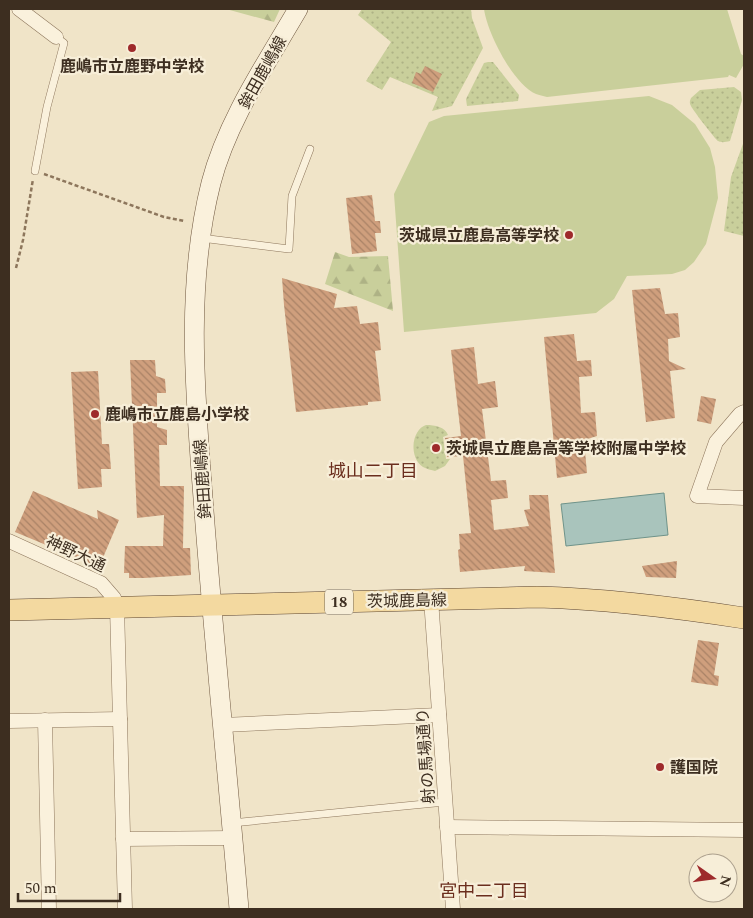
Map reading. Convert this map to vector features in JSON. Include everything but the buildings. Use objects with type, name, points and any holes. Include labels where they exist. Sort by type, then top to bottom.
[{"type":"main road","name":"鉾田鹿嶋線","points":[[239,909],[211,606],[195,394],[194,340],[196,290],[201,238],[212,181],[221,154],[241,109],[298,9]]},
{"type":"main road","name":"茨城鹿島線","points":[[9,610],[537,597],[594,599],[669,606],[744,618]]},
{"type":"street","points":[[19,9],[56,37]]},
{"type":"street","points":[[744,412],[716,442],[697,496],[744,498]]},
{"type":"street","name":"神野大通","points":[[9,541],[101,583],[109,590],[117,607]]},
{"type":"street","name":"射の馬場通り","points":[[431,599],[453,909]]},
{"type":"street","points":[[117,607],[125,909]]},
{"type":"street","points":[[223,725],[439,715]]},
{"type":"street","points":[[9,721],[120,719]]},
{"type":"street","points":[[45,720],[49,909]]},
{"type":"street","points":[[447,827],[744,830]]},
{"type":"street","points":[[123,839],[232,831]]},
{"type":"lane","points":[[35,171],[47,107],[64,43],[56,37]]},
{"type":"lane","points":[[201,238],[289,249],[292,196],[310,149]]},
{"type":"lane","points":[[232,831],[445,802]]},
{"type":"path","points":[[16,268],[35,171],[164,217],[184,221]]},
{"type":"green space","points":[[226,9],[280,9],[274,22]]},
{"type":"green space","points":[[362,9],[471,9],[472,18],[483,48],[452,106],[432,111],[438,97],[390,77],[382,90],[366,81],[391,42],[358,15]]},
{"type":"green space","points":[[484,9],[727,9],[741,54],[744,56],[744,64],[736,78],[729,75],[728,77],[547,97],[536,94],[527,88],[510,69],[490,31]]},
{"type":"green space","points":[[493,62],[519,95],[518,101],[467,106],[466,99],[484,63]]},
{"type":"green space","points":[[734,87],[741,92],[742,100],[730,141],[721,142],[716,139],[699,118],[690,101],[700,90]]},
{"type":"green space","points":[[649,96],[672,105],[695,124],[710,148],[715,167],[718,198],[706,244],[694,262],[685,270],[672,274],[627,276],[614,299],[596,313],[404,332],[394,194],[429,122],[444,116]]},
{"type":"green space","points":[[744,141],[744,236],[724,231],[731,177]]},
{"type":"green space","points":[[335,252],[349,257],[388,256],[393,311],[325,284]]},
{"type":"green space","points":[[426,425],[439,427],[445,430],[448,435],[443,437],[446,459],[450,459],[445,466],[435,471],[424,468],[415,457],[414,444],[417,432]]},
{"type":"water","points":[[664,493],[668,535],[566,546],[561,504]]},
{"type":"place","name":"鹿嶋市立鹿野中学校","points":[[132,48]]},
{"type":"place","name":"茨城県立鹿島高等学校","points":[[569,235]]},
{"type":"place","name":"鹿嶋市立鹿島小学校","points":[[95,414]]},
{"type":"place","name":"茨城県立鹿島高等学校附属中学校","points":[[436,448]]},
{"type":"place","name":"護国院","points":[[660,767]]},
{"type":"district","name":"城山二丁目","points":[[373,471]]},
{"type":"district","name":"宮中二丁目","points":[[484,891]]}]
